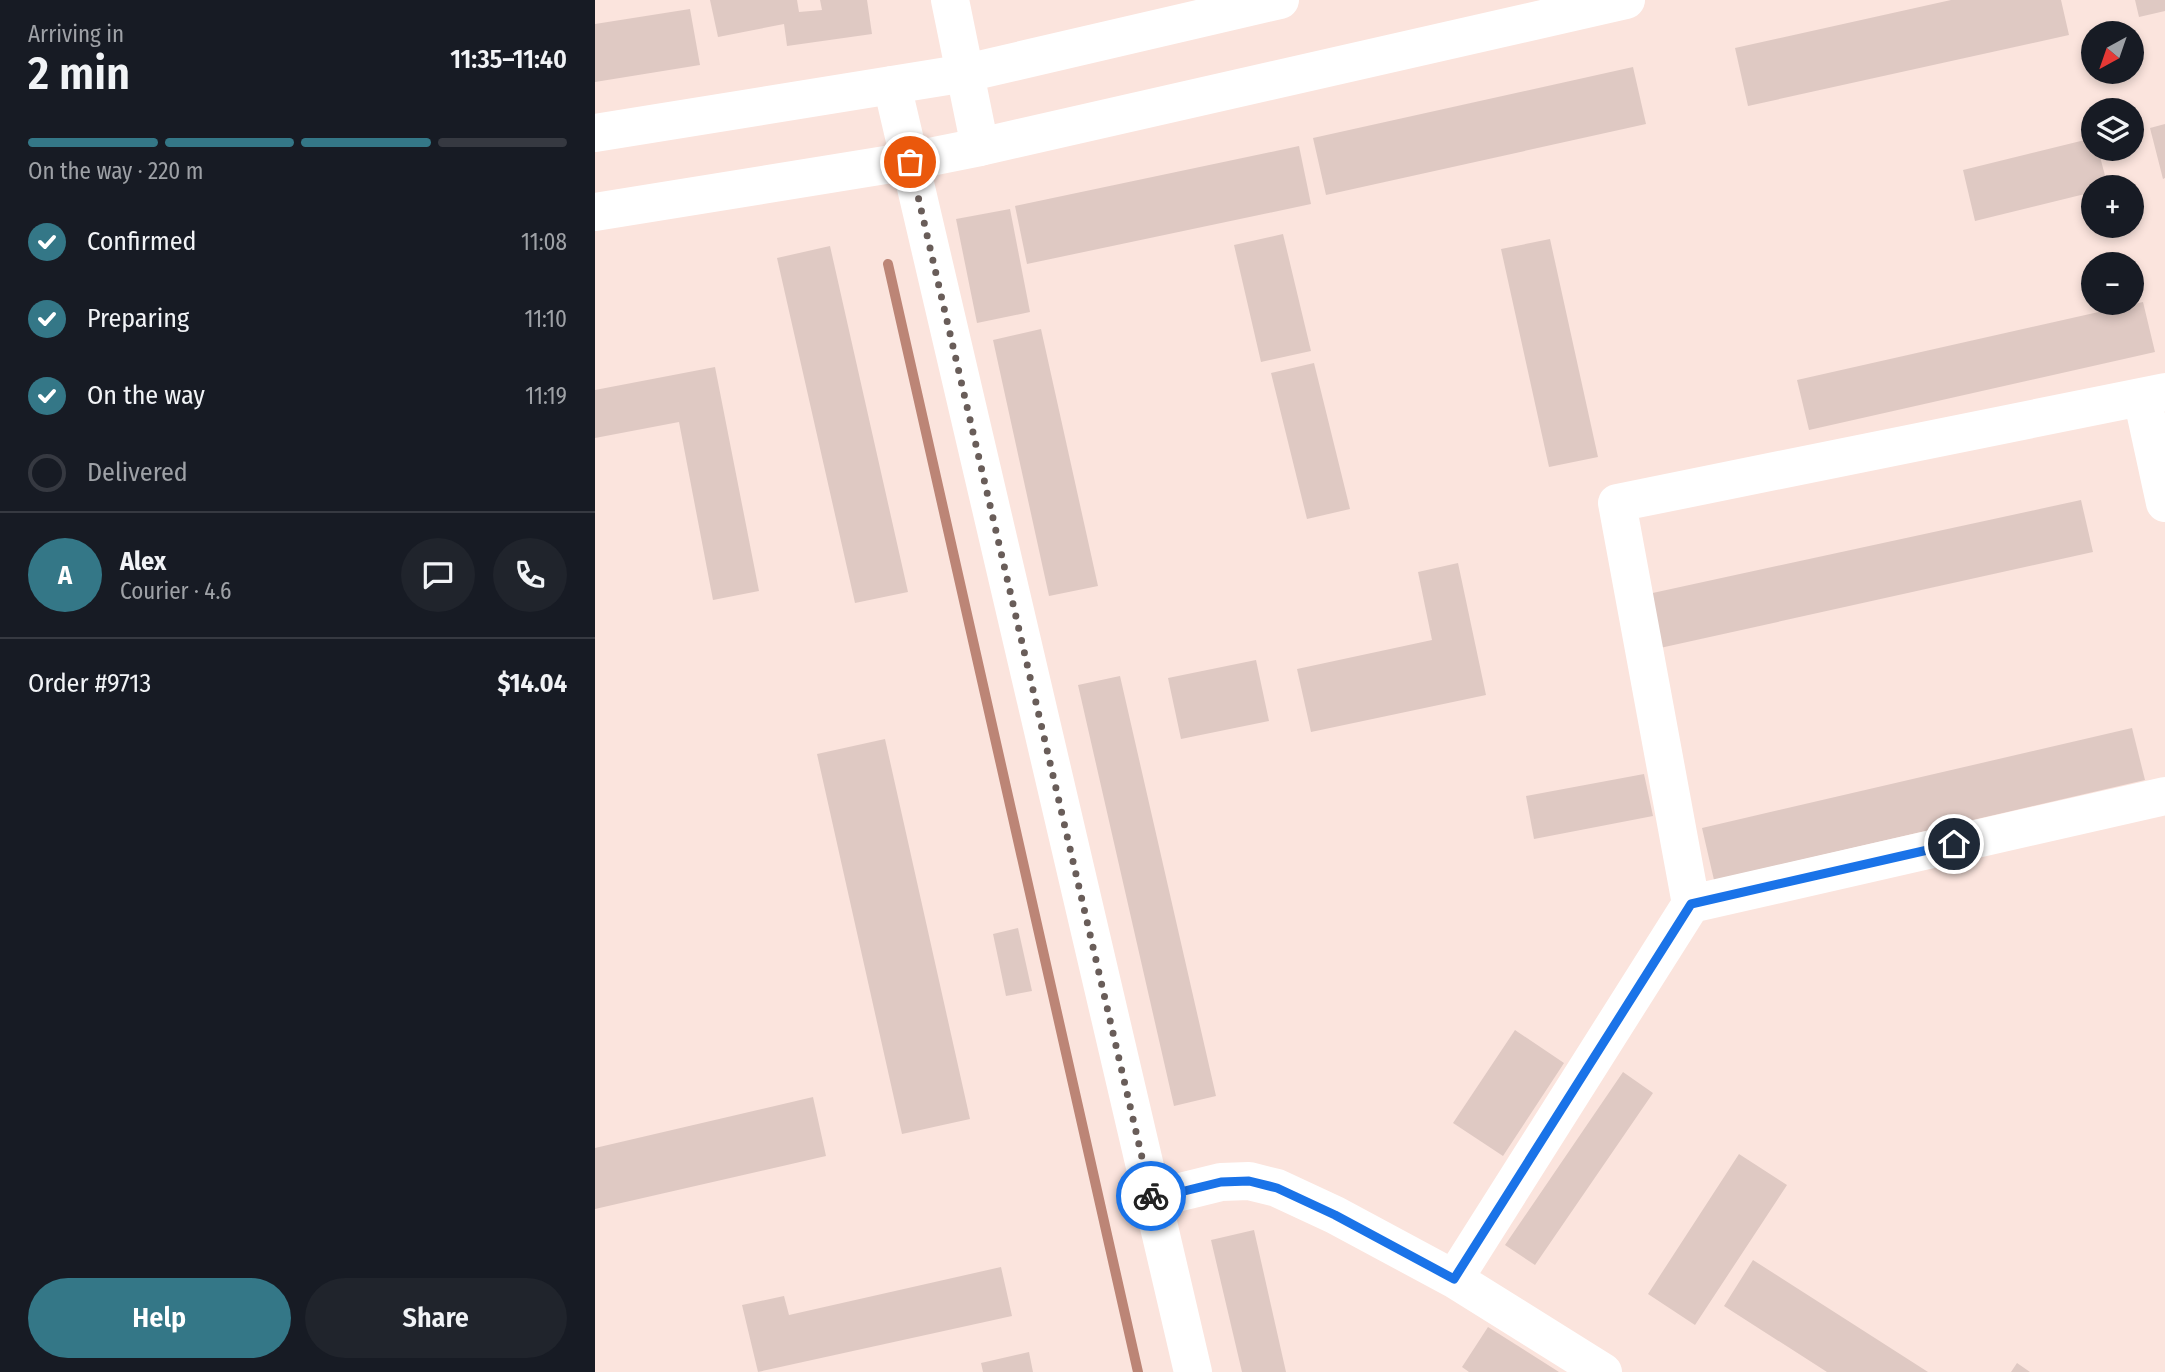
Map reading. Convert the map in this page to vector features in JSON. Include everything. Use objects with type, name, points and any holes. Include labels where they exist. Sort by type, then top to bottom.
[{"type":"street","points":[[950,0],[980,147]]},
{"type":"street","points":[[595,133],[966,73],[1280,0]]},
{"type":"street","points":[[595,212],[910,162],[1626,0]]},
{"type":"street","points":[[892,85],[1193,1372]]},
{"type":"street","points":[[1454,1279],[1691,904],[1617,503],[2154,395],[2165,503]]},
{"type":"street","points":[[1691,904],[2165,796]]},
{"type":"street","points":[[1152,1199],[1221,1182],[1249,1181],[1277,1188],[1335,1215],[1454,1279],[1603,1372]]},
{"type":"building","points":[[710,0],[797,0],[799,12],[822,10],[820,0],[867,0],[872,34],[787,46],[784,24],[718,37]]},
{"type":"building","points":[[1951,0],[2061,0],[2069,35],[1748,106],[1735,48]]},
{"type":"building","points":[[2135,0],[2165,0],[2165,11],[2139,17]]},
{"type":"building","points":[[690,9],[700,65],[595,82],[595,24]]},
{"type":"building","points":[[1633,67],[1646,124],[1326,195],[1313,138]]},
{"type":"building","points":[[2165,124],[2165,178],[2163,179],[2150,128]]},
{"type":"building","points":[[2081,141],[2081,161],[2101,161],[2105,175],[2081,175],[2081,195],[1975,221],[1963,170]]},
{"type":"building","points":[[1299,146],[1311,204],[1027,264],[1015,206]]},
{"type":"building","points":[[1010,209],[1030,312],[977,323],[956,219]]},
{"type":"building","points":[[1283,234],[1311,351],[1261,362],[1234,245]]},
{"type":"building","points":[[1550,239],[1598,457],[1549,467],[1501,249]]},
{"type":"building","points":[[830,246],[908,592],[855,603],[777,258]]},
{"type":"building","points":[[2144,306],[2155,352],[1809,430],[1797,380],[2085,315],[2144,315]]},
{"type":"building","points":[[1041,329],[1098,586],[1049,596],[993,340]]},
{"type":"building","points":[[1314,363],[1350,509],[1307,519],[1271,373]]},
{"type":"building","points":[[715,367],[759,591],[713,600],[679,422],[595,438],[595,390]]},
{"type":"building","points":[[2081,500],[2093,552],[1660,648],[1648,594]]},
{"type":"building","points":[[1458,563],[1486,695],[1311,732],[1297,669],[1432,640],[1418,572]]},
{"type":"building","points":[[1256,660],[1269,721],[1181,739],[1168,678]]},
{"type":"building","points":[[1120,676],[1216,1096],[1174,1106],[1078,685]]},
{"type":"building","points":[[2132,728],[2145,780],[1714,880],[1702,828]]},
{"type":"building","points":[[885,739],[970,1119],[902,1134],[817,754]]},
{"type":"building","points":[[1644,774],[1653,816],[1534,839],[1526,796]]},
{"type":"building","points":[[1018,928],[1032,991],[1006,996],[993,934]]},
{"type":"building","points":[[1515,1030],[1564,1063],[1503,1156],[1453,1123]]},
{"type":"building","points":[[1623,1072],[1653,1093],[1535,1265],[1505,1245]]},
{"type":"building","points":[[813,1097],[826,1156],[595,1209],[595,1148]]},
{"type":"building","points":[[1739,1154],[1787,1185],[1695,1325],[1648,1294]]},
{"type":"building","points":[[1254,1230],[1286,1372],[1242,1372],[1211,1240]]},
{"type":"building","points":[[1753,1260],[1928,1372],[1827,1372],[1724,1306]]},
{"type":"building","points":[[1001,1267],[1012,1316],[758,1372],[742,1305],[784,1296],[789,1315]]},
{"type":"building","points":[[1488,1327],[1559,1372],[1469,1372],[1462,1367]]},
{"type":"building","points":[[1029,1352],[1033,1372],[983,1372],[981,1363]]},
{"type":"building","points":[[2017,1363],[2030,1372],[2011,1372]]},
{"type":"waterway","points":[[888,264],[1138,1372]]},
{"type":"way so far","points":[[910,162],[1151,1196]]},
{"type":"route","points":[[1151,1196],[1152,1199],[1221,1182],[1249,1181],[1277,1188],[1335,1215],[1454,1279],[1691,904],[1954,844]]}]
